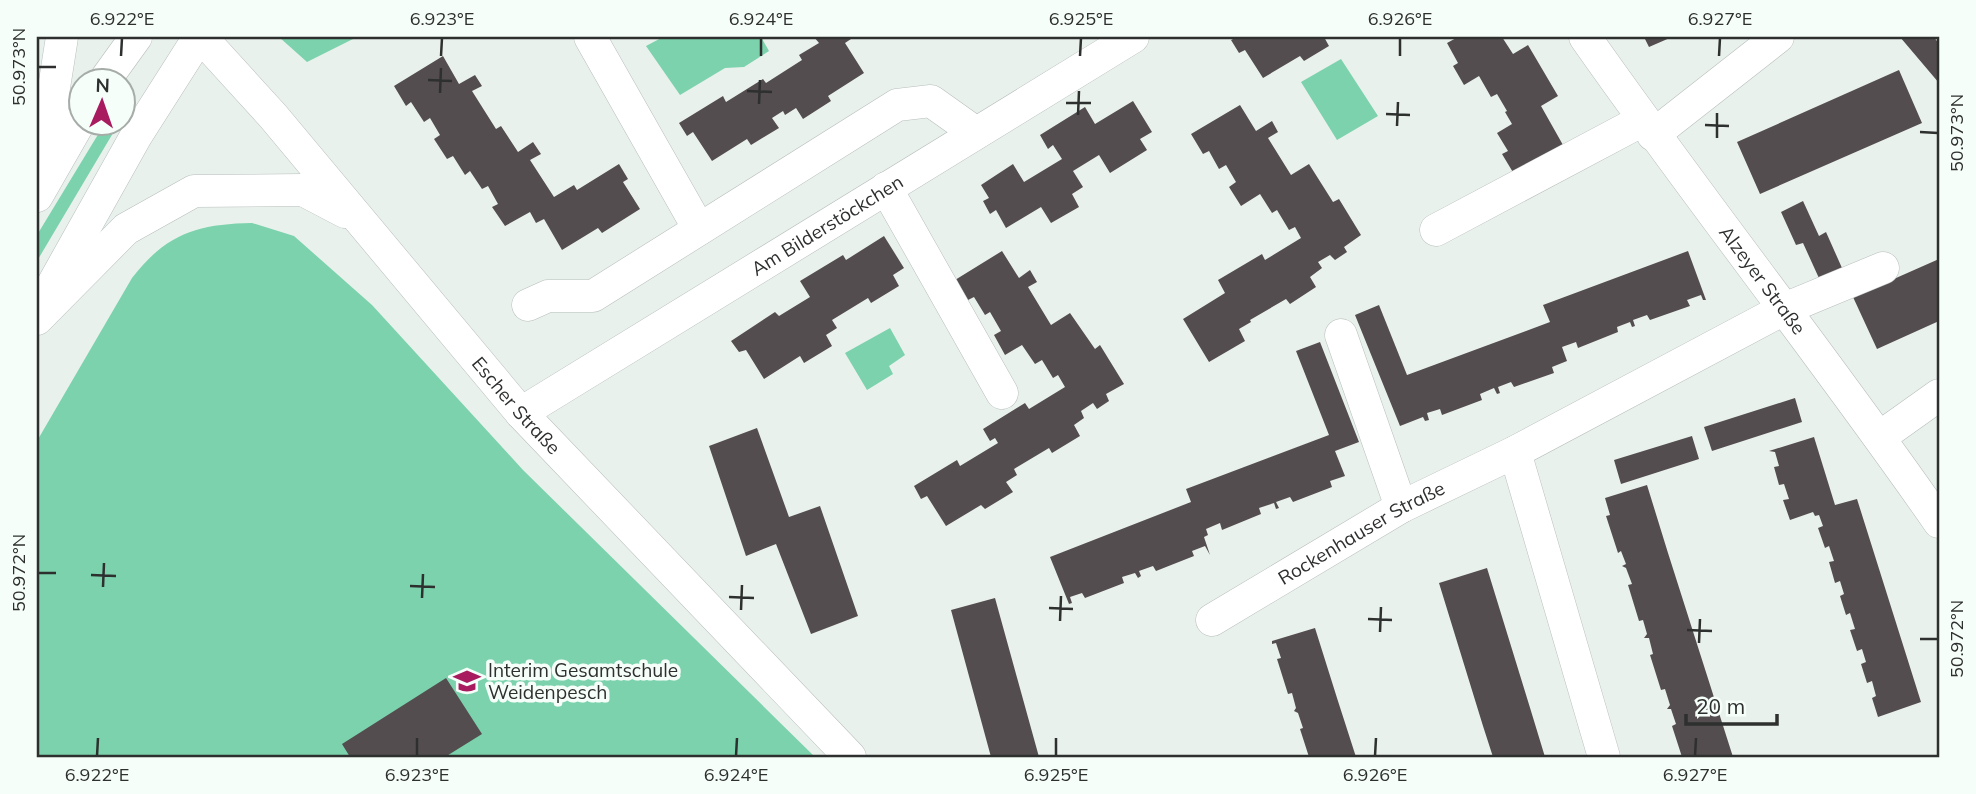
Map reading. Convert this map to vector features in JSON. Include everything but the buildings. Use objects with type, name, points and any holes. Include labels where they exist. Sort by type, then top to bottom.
[{"type":"street","points":[[44,183],[62,37]]},
{"type":"street","points":[[115,66],[136,37]]},
{"type":"street","points":[[37,312],[136,136],[200,37]]},
{"type":"street","name":"Escher Straße","points":[[200,37],[267,109],[521,412],[850,757]]},
{"type":"street","points":[[590,37],[699,229]]},
{"type":"street","name":"Am Bilderstöckchen","points":[[521,412],[1133,37]]},
{"type":"street","name":"Alzeyer Straße","points":[[1585,37],[1648,128],[1880,437],[1939,522]]},
{"type":"street","points":[[1436,230],[1648,128],[1778,37]]},
{"type":"street","points":[[528,305],[548,296],[593,296],[897,105],[931,101],[976,133]]},
{"type":"street","points":[[44,183],[71,136]]},
{"type":"street","points":[[886,188],[1002,393]]},
{"type":"street","points":[[37,319],[126,229],[194,191],[303,190],[359,219]]},
{"type":"street","name":"Rockenhauser Straße","points":[[1212,620],[1401,507],[1515,452],[1784,309],[1883,268]]},
{"type":"street","points":[[1341,335],[1401,507]]},
{"type":"street","points":[[1880,437],[1939,395]]},
{"type":"street","points":[[1515,452],[1604,757]]},
{"type":"green space","points":[[279,37],[357,37],[307,62]]},
{"type":"green space","points":[[663,37],[761,37],[769,51],[744,67],[725,68],[680,95],[646,46]]},
{"type":"green space","points":[[1341,59],[1378,116],[1337,140],[1301,82]]},
{"type":"green space","points":[[97,136],[111,136],[37,261],[37,235]]},
{"type":"green space","points":[[252,223],[294,236],[372,305],[523,470],[815,757],[37,757],[37,441],[132,278],[145,263],[157,251],[184,234],[215,226]]},
{"type":"green space","points":[[890,328],[905,355],[889,366],[893,374],[867,390],[845,353]]},
{"type":"place","name":"Interim Gesamtschule Weidenpesch","points":[[467,681]]}]
